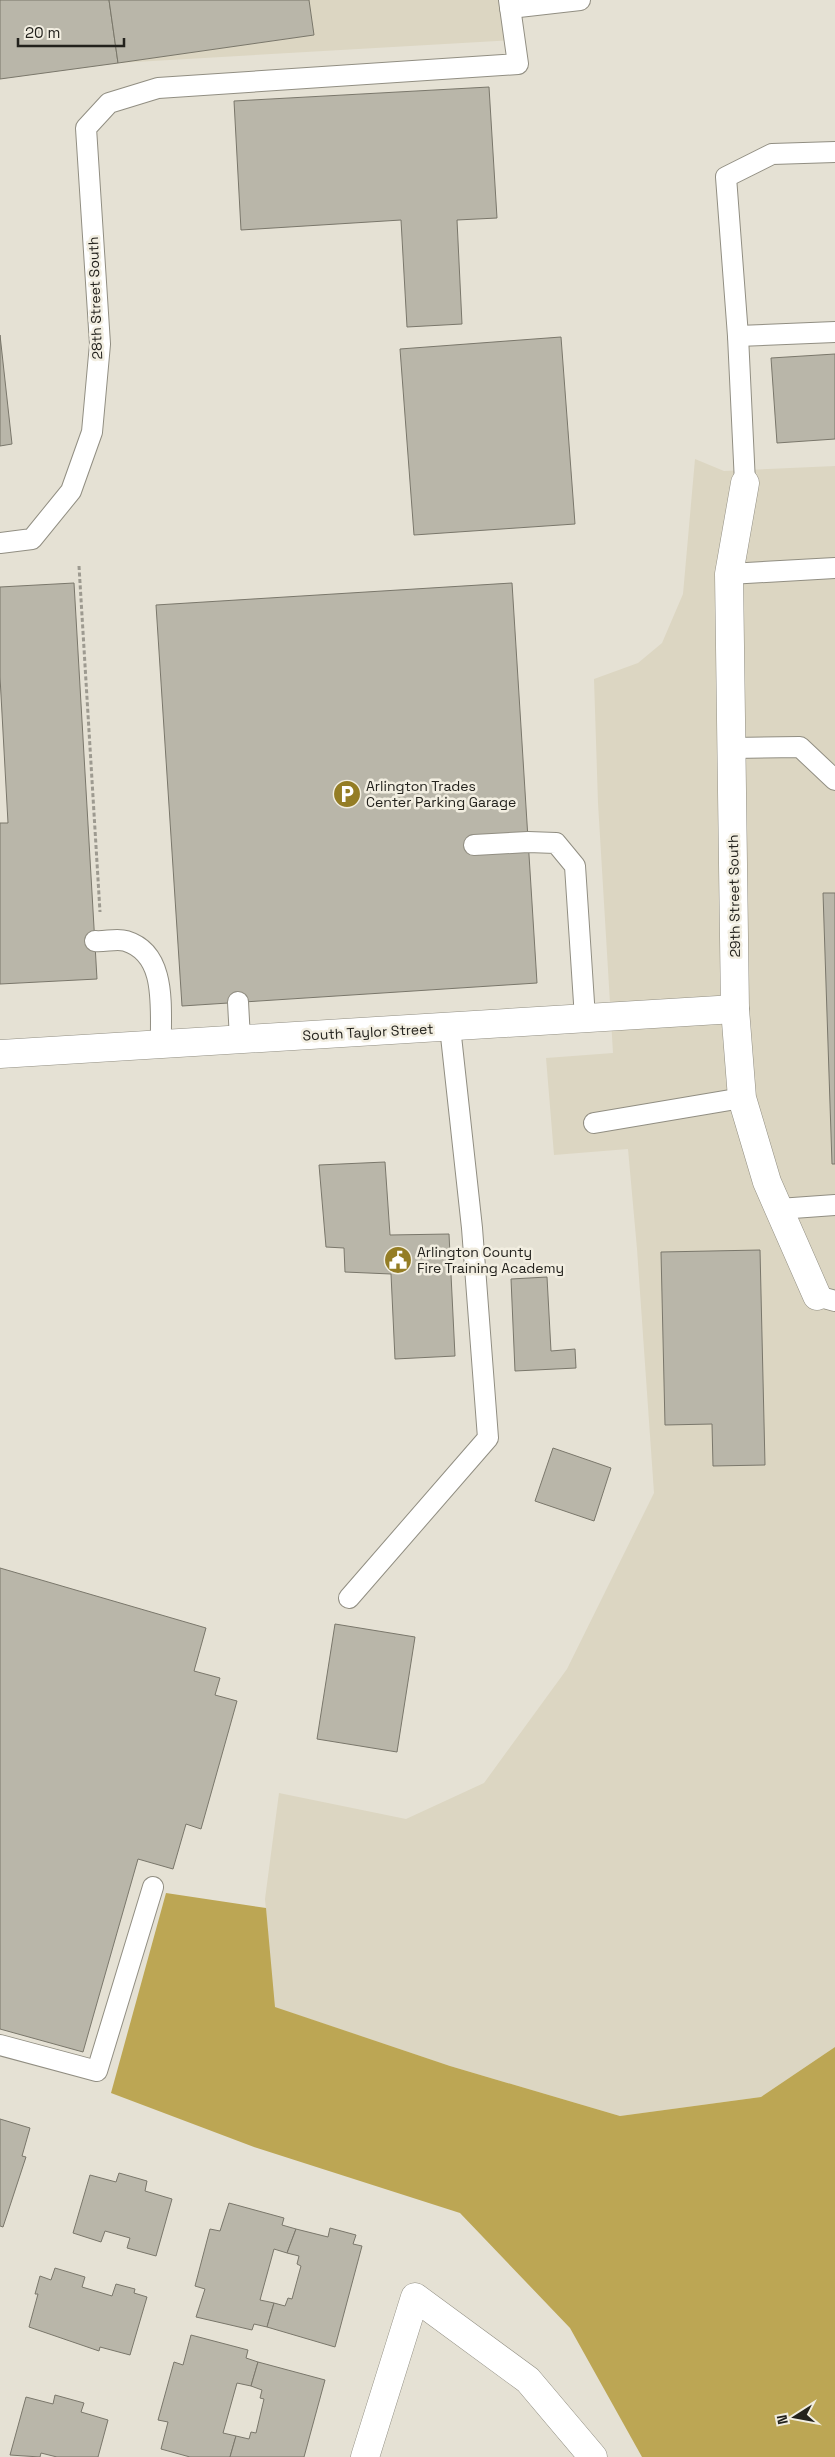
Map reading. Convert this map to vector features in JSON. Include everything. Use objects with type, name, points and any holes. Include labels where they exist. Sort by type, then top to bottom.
[{"type":"street","name":"29th Street South","points":[[745,482],[729,574],[735,1009],[742,1098],[768,1182],[779,1209],[826,1298]]},
{"type":"street","name":"South Taylor Street","points":[[0,1054],[735,1009]]},
{"type":"street","points":[[365,2457],[415,2296],[528,2380],[593,2457]]},
{"type":"lane","points":[[509,4],[580,0]]},
{"type":"lane","name":"28th Street South","points":[[0,543],[32,539],[71,491],[92,432],[100,344],[86,128],[109,104],[158,88],[518,64],[509,4]]},
{"type":"lane","points":[[745,482],[738,336],[726,176],[772,154],[835,152]]},
{"type":"lane","points":[[738,336],[835,332]]},
{"type":"lane","points":[[729,574],[835,568]]},
{"type":"lane","points":[[732,748],[800,747],[835,780]]},
{"type":"lane","points":[[474,845],[528,842],[556,843],[575,866],[585,1018]]},
{"type":"lane","points":[[98,941],[125,940],[146,951],[158,975],[161,1044]]},
{"type":"lane","points":[[238,1002],[240,1039]]},
{"type":"lane","points":[[350,1598],[488,1438],[472,1228],[450,1027]]},
{"type":"lane","points":[[594,1123],[742,1098]]},
{"type":"lane","points":[[779,1209],[835,1204]]},
{"type":"lane","points":[[0,2045],[97,2071],[153,1887]]},
{"type":"path","points":[[79,566],[98,941]]},
{"type":"shaded area","points":[[0,0],[509,0],[514,40],[118,63],[0,79]]},
{"type":"shaded area","points":[[695,459],[724,471],[835,466],[835,2047],[761,2097],[620,2116],[450,2066],[274,2007],[265,1899],[279,1793],[406,1819],[484,1783],[567,1669],[654,1493],[628,1149],[554,1155],[546,1058],[613,1053],[598,803],[594,679],[638,663],[662,643],[683,594]]},
{"type":"shaded area","points":[[166,1893],[266,1908],[275,2007],[450,2066],[620,2116],[761,2097],[835,2047],[835,2457],[642,2457],[570,2328],[460,2213],[254,2147],[111,2093]]},
{"type":"building","points":[[0,0],[109,0],[118,63],[0,79]]},
{"type":"building","points":[[109,0],[309,0],[314,35],[118,63]]},
{"type":"building","points":[[489,87],[497,218],[457,220],[462,324],[407,327],[401,220],[241,230],[234,101]]},
{"type":"building","points":[[0,335],[12,444],[0,446]]},
{"type":"building","points":[[561,337],[575,524],[414,535],[400,349]]},
{"type":"building","points":[[835,354],[835,439],[777,443],[771,358]]},
{"type":"building","points":[[74,583],[97,979],[0,984],[0,823],[8,823],[0,677],[0,587]]},
{"type":"building","name":"Arlington Trades Center Parking Garage","points":[[512,583],[537,983],[182,1006],[156,605]]},
{"type":"building","points":[[823,893],[835,893],[835,1164],[832,1164]]},
{"type":"building","name":"Arlington County Fire Training Academy","points":[[385,1162],[390,1235],[449,1234],[455,1356],[395,1359],[391,1274],[345,1272],[344,1248],[326,1247],[319,1165]]},
{"type":"building","points":[[760,1250],[765,1465],[713,1466],[712,1424],[665,1425],[661,1252]]},
{"type":"building","points":[[547,1277],[551,1351],[575,1349],[576,1368],[515,1371],[511,1279]]},
{"type":"building","points":[[553,1448],[611,1468],[594,1521],[535,1501]]},
{"type":"building","points":[[0,1568],[206,1628],[194,1671],[220,1678],[215,1695],[237,1701],[201,1829],[186,1824],[173,1869],[138,1859],[83,2052],[0,2029]]},
{"type":"building","points":[[335,1624],[415,1637],[397,1752],[317,1739]]},
{"type":"building","points":[[0,2119],[30,2128],[22,2156],[26,2157],[3,2227],[0,2226]]},
{"type":"building","points":[[119,2173],[147,2181],[145,2191],[172,2199],[156,2256],[127,2248],[130,2238],[105,2231],[101,2242],[73,2233],[90,2175],[116,2182]]},
{"type":"building","points":[[229,2203],[284,2218],[282,2225],[296,2229],[287,2253],[274,2249],[260,2300],[274,2303],[267,2327],[254,2324],[252,2330],[196,2317],[205,2289],[195,2286],[210,2229],[220,2231]]},
{"type":"building","points":[[330,2228],[356,2235],[353,2244],[362,2246],[335,2347],[267,2327],[274,2303],[285,2306],[288,2298],[292,2299],[301,2266],[297,2264],[299,2256],[287,2253],[296,2229],[328,2237]]},
{"type":"building","points":[[55,2268],[85,2277],[82,2287],[112,2296],[116,2284],[135,2289],[134,2293],[147,2297],[130,2355],[100,2347],[99,2351],[29,2327],[38,2294],[35,2294],[40,2276],[51,2280]]},
{"type":"building","points":[[191,2335],[248,2350],[246,2358],[258,2362],[251,2386],[237,2383],[223,2433],[236,2436],[230,2457],[190,2457],[161,2449],[168,2422],[158,2420],[174,2362],[183,2365]]},
{"type":"building","points":[[258,2362],[325,2380],[304,2457],[230,2457],[236,2436],[249,2439],[251,2432],[256,2433],[264,2399],[260,2398],[262,2390],[251,2386]]},
{"type":"building","points":[[55,2395],[84,2403],[81,2412],[108,2420],[98,2457],[57,2457],[41,2453],[40,2457],[10,2455],[26,2397],[53,2404]]},
{"type":"place","name":"Arlington Trades Center Parking Garage","points":[[347,794]]},
{"type":"place","name":"Arlington County Fire Training Academy","points":[[398,1260]]}]
